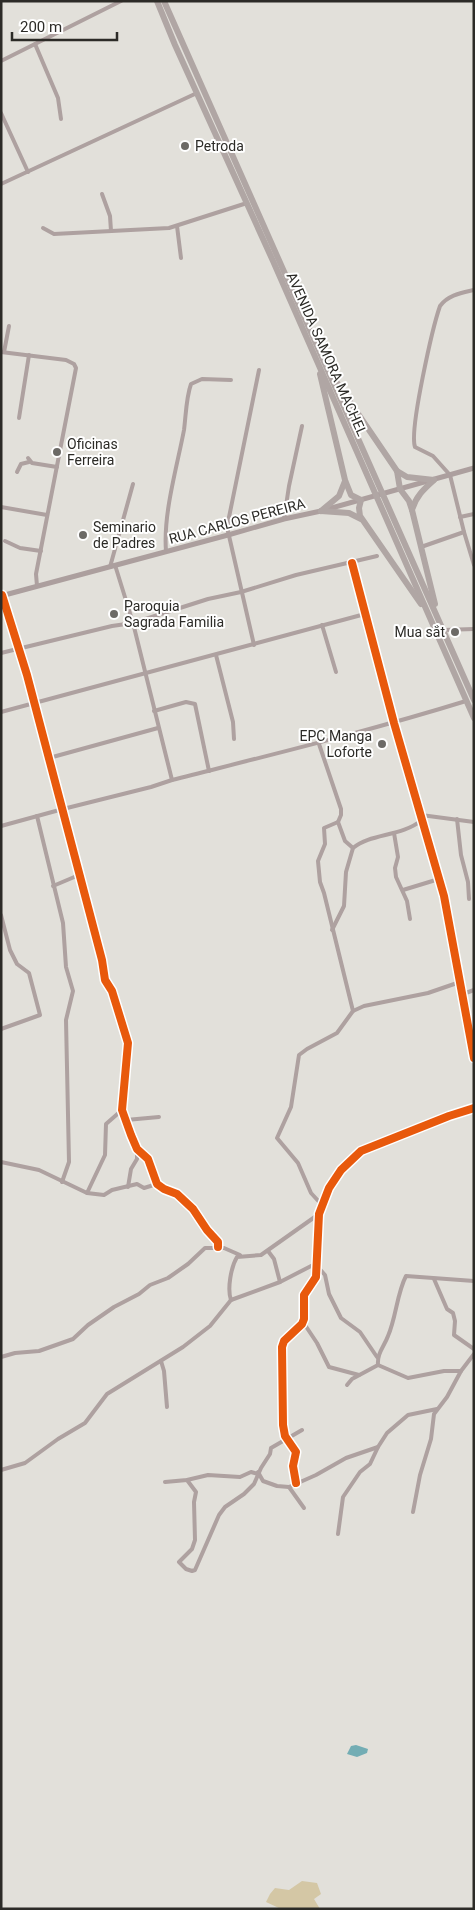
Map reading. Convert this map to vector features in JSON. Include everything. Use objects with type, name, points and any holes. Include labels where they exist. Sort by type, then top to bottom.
[{"type":"highway","name":"AVENIDA SAMORA MACHEL","points":[[157,1],[454,669],[474,718]]},
{"type":"highway","name":"AVENIDA SAMORA MACHEL","points":[[164,1],[474,700]]},
{"type":"highway","points":[[319,368],[345,480],[351,495],[362,500],[358,512],[428,614]]},
{"type":"highway","points":[[328,371],[397,471],[407,477],[434,480]]},
{"type":"highway","points":[[397,471],[399,490],[408,498],[412,510],[439,620]]},
{"type":"highway","points":[[321,511],[339,496],[343,490],[345,480]]},
{"type":"highway","points":[[412,510],[422,491],[434,480]]},
{"type":"highway","points":[[321,511],[349,513],[362,520]]},
{"type":"main road","name":"RUA CARLOS PEREIRA","points":[[2,596],[284,519],[399,490],[474,468]]},
{"type":"street","points":[[1,61],[121,1]]},
{"type":"street","points":[[35,44],[58,98],[61,119]]},
{"type":"street","points":[[1,184],[197,93]]},
{"type":"street","points":[[1,113],[28,172]]},
{"type":"street","points":[[102,194],[110,216],[111,231]]},
{"type":"street","points":[[43,228],[54,234],[169,228],[246,203]]},
{"type":"street","points":[[177,226],[181,258]]},
{"type":"street","points":[[474,290],[452,296],[440,306],[429,349],[413,432],[415,447],[433,456],[450,475],[474,565]]},
{"type":"street","points":[[9,326],[3,352],[66,360],[74,364],[76,368],[36,574],[38,586]]},
{"type":"street","points":[[18,418],[30,356]]},
{"type":"street","points":[[254,645],[228,535],[228,524],[259,370]]},
{"type":"street","points":[[166,551],[165,530],[191,384],[202,378],[231,380]]},
{"type":"street","points":[[284,519],[288,486],[302,426]]},
{"type":"street","points":[[17,472],[21,464],[28,460],[57,467]]},
{"type":"street","points":[[133,484],[112,566],[132,623],[172,780]]},
{"type":"street","points":[[1,507],[47,515]]},
{"type":"street","points":[[460,517],[474,514]]},
{"type":"street","points":[[421,547],[464,532]]},
{"type":"street","points":[[5,541],[20,548],[41,551]]},
{"type":"street","points":[[1,654],[19,648],[132,623],[208,599],[241,592],[296,575],[377,556]]},
{"type":"street","points":[[352,563],[394,723],[439,879],[474,1058]]},
{"type":"street","points":[[2,596],[19,648],[63,809],[102,960],[105,980],[112,991],[128,1043],[122,1110],[137,1149],[137,1159],[131,1169],[128,1188]]},
{"type":"street","points":[[1,712],[365,614]]},
{"type":"street","points":[[322,625],[336,672]]},
{"type":"street","points":[[443,630],[474,629]]},
{"type":"street","points":[[216,655],[233,722],[234,739]]},
{"type":"street","points":[[1,826],[172,780],[319,744],[466,701]]},
{"type":"street","points":[[154,711],[186,702],[195,704],[209,771]]},
{"type":"street","points":[[49,758],[158,728]]},
{"type":"street","points":[[319,744],[341,809],[338,822],[345,841],[353,848]]},
{"type":"street","points":[[37,816],[63,923],[66,967],[73,991],[66,1020],[69,1162],[62,1182]]},
{"type":"street","points":[[332,930],[344,906],[346,872],[353,848],[362,843],[410,829],[422,818],[458,819],[474,822]]},
{"type":"street","points":[[458,819],[460,855],[468,882],[469,899]]},
{"type":"street","points":[[338,822],[324,828],[326,844],[318,861],[320,882],[353,1011]]},
{"type":"street","points":[[394,834],[398,857],[395,868],[396,877],[399,886],[403,890],[410,919]]},
{"type":"street","points":[[53,886],[80,875]]},
{"type":"street","points":[[403,890],[439,879]]},
{"type":"street","points":[[1,915],[10,950],[17,964],[29,973],[40,1015],[1,1029]]},
{"type":"street","points":[[322,1205],[312,1193],[298,1163],[277,1139],[291,1107],[299,1055],[306,1049],[337,1033],[353,1011],[364,1006],[428,993],[460,982]]},
{"type":"street","points":[[463,994],[474,990]]},
{"type":"street","points":[[359,1376],[329,1367],[317,1343],[303,1322],[304,1296],[316,1277],[315,1264],[319,1214],[329,1188],[340,1170],[361,1151],[474,1108]]},
{"type":"street","points":[[86,1193],[105,1155],[106,1124],[122,1110]]},
{"type":"street","points":[[126,1120],[159,1117]]},
{"type":"street","points":[[137,1149],[148,1160],[157,1184],[177,1194],[187,1203],[218,1242],[218,1248]]},
{"type":"street","points":[[1,1162],[32,1167],[86,1193],[104,1195],[112,1190],[128,1188],[137,1184],[144,1188],[157,1184]]},
{"type":"street","points":[[1,1357],[15,1353],[39,1351],[72,1339],[114,1307],[168,1278],[188,1264],[203,1249],[218,1248],[240,1255],[258,1256],[268,1251],[319,1214]]},
{"type":"street","points":[[268,1251],[274,1259],[280,1282]]},
{"type":"street","points":[[230,1300],[230,1280],[236,1259],[240,1255]]},
{"type":"street","points":[[1,1470],[31,1459],[58,1439],[85,1423],[107,1394],[183,1347],[206,1329],[230,1300],[280,1282],[315,1264]]},
{"type":"street","points":[[315,1264],[325,1275],[329,1294],[341,1318],[360,1332],[378,1357]]},
{"type":"street","points":[[378,1365],[378,1357],[394,1321],[406,1276],[474,1281]]},
{"type":"street","points":[[434,1279],[447,1309],[452,1313],[455,1321],[454,1335],[474,1349]]},
{"type":"street","points":[[296,1483],[293,1466],[296,1452],[287,1439],[283,1425],[282,1346],[303,1322]]},
{"type":"street","points":[[413,1512],[420,1475],[431,1439],[432,1422],[437,1409],[447,1397],[461,1371],[474,1354]]},
{"type":"street","points":[[161,1361],[164,1370],[167,1407]]},
{"type":"street","points":[[347,1385],[352,1379],[378,1365]]},
{"type":"street","points":[[378,1365],[408,1378],[444,1371],[461,1371]]},
{"type":"street","points":[[338,1534],[343,1497],[360,1472],[370,1464],[387,1433],[408,1415],[437,1409]]},
{"type":"street","points":[[187,1480],[196,1492],[194,1502],[195,1538],[192,1549],[180,1562],[186,1569],[192,1571],[195,1570],[219,1515],[228,1505],[253,1485],[270,1454],[272,1446],[302,1430]]},
{"type":"street","points":[[165,1482],[187,1480],[208,1475],[240,1477],[251,1472],[258,1473],[263,1481],[280,1487],[289,1487],[316,1476],[346,1458],[378,1447]]},
{"type":"street","points":[[289,1487],[304,1508]]},
{"type":"shaded area","points":[[302,1881],[317,1883],[321,1894],[314,1899],[320,1909],[281,1909],[266,1902],[275,1888],[289,1890]]},
{"type":"water","points":[[356,1745],[368,1749],[367,1753],[357,1757],[347,1754],[351,1746]]},
{"type":"cycle path","points":[[352,563],[394,723],[444,896],[474,1058]]},
{"type":"cycle path","points":[[2,595],[27,675],[102,960],[105,980],[112,991],[128,1043],[122,1110],[137,1149],[148,1159],[157,1184],[177,1194],[193,1209],[207,1230],[218,1242],[218,1247]]},
{"type":"cycle path","points":[[296,1483],[293,1466],[296,1452],[285,1436],[283,1425],[282,1347],[284,1341],[302,1324],[304,1319],[304,1295],[316,1277],[319,1214],[329,1188],[341,1170],[361,1151],[474,1108]]},
{"type":"place","name":"Petroda","points":[[185,146]]},
{"type":"place","name":"Oficinas Ferreira","points":[[57,452]]},
{"type":"place","name":"Seminario de Padres","points":[[83,535]]},
{"type":"place","name":"Paroquia Sagrada Familia","points":[[114,614]]},
{"type":"place","name":"Mua sắt","points":[[455,632]]},
{"type":"place","name":"EPC Manga Loforte","points":[[382,744]]}]
